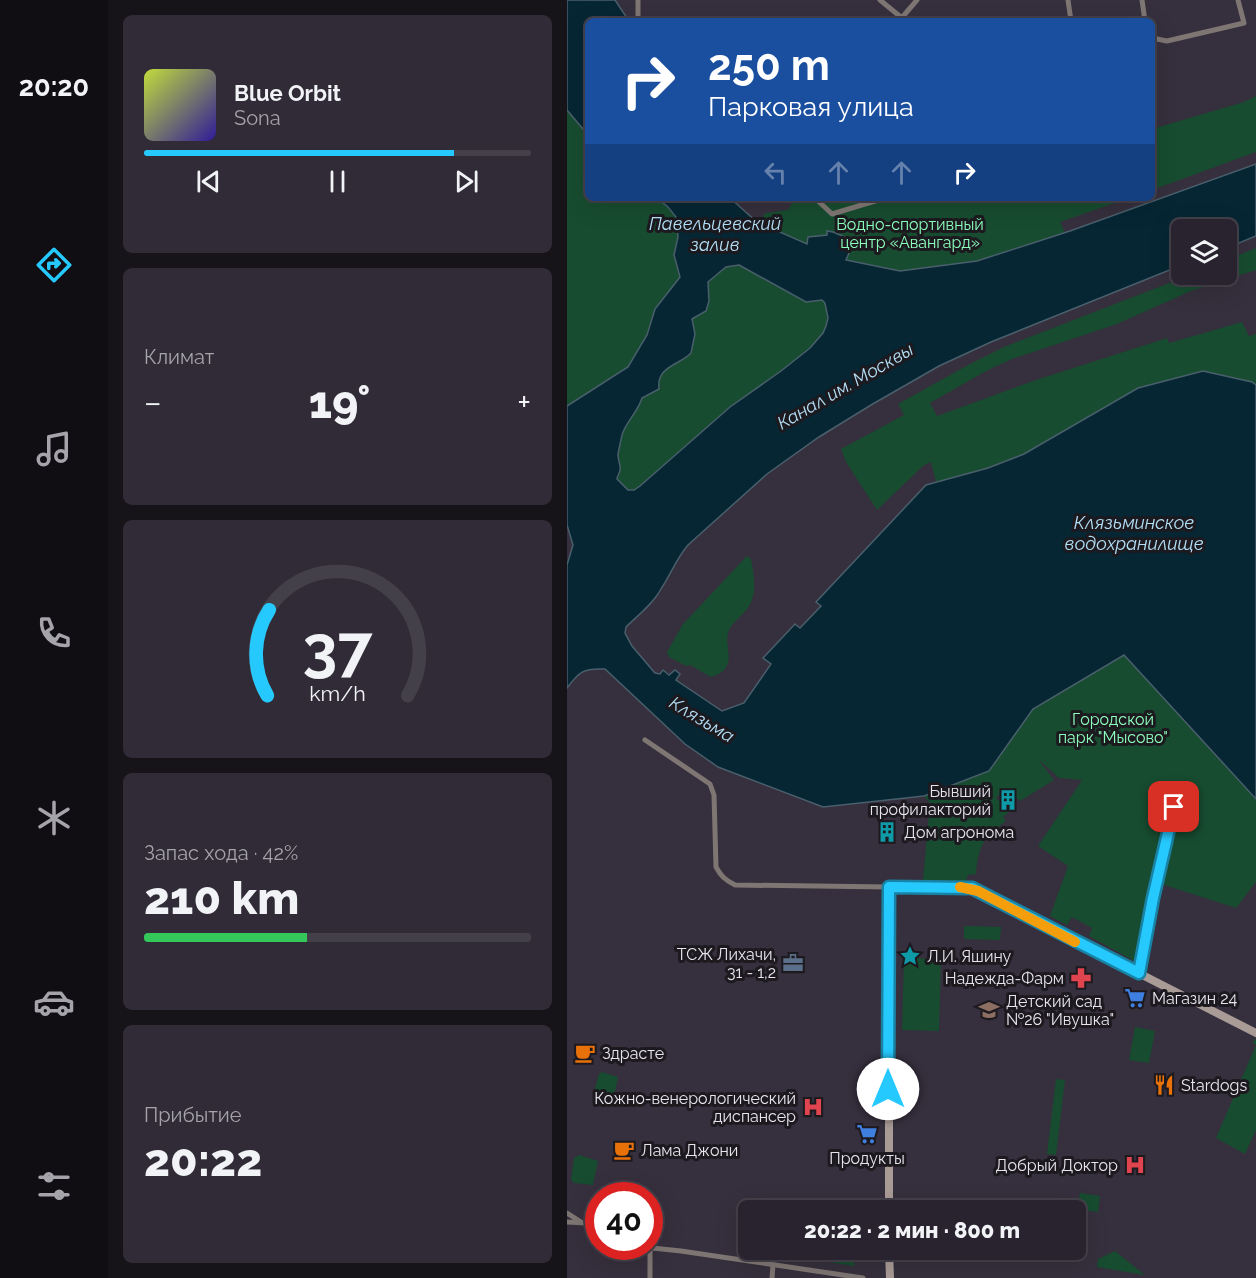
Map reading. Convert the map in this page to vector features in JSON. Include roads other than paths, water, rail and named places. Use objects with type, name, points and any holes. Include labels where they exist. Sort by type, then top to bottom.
[{"type":"street","points":[[638,0],[638,18]]},
{"type":"street","points":[[880,0],[898,18]]},
{"type":"street","points":[[902,18],[917,0]]},
{"type":"street","points":[[1068,0],[1071,18]]},
{"type":"street","points":[[1142,0],[1145,18]]},
{"type":"street","points":[[1155,39],[1167,41],[1244,23],[1238,0]]},
{"type":"street","points":[[818,201],[832,214],[875,201]]},
{"type":"street","points":[[645,740],[710,784],[714,795],[716,867],[720,876],[735,885],[972,888],[1256,1033]]},
{"type":"street","points":[[1139,973],[1174,807]]},
{"type":"street","points":[[889,887],[889,1200]]},
{"type":"street","points":[[567,1213],[585,1224]]},
{"type":"street","points":[[567,1222],[581,1222]]},
{"type":"street","points":[[663,1251],[863,1278]]},
{"type":"street","points":[[650,1260],[650,1278]]},
{"type":"street","points":[[889,1260],[890,1278]]},
{"type":"street","points":[[772,1278],[773,1265]]},
{"type":"water","points":[[567,0],[615,0],[627,18],[585,18],[585,130],[567,110]]},
{"type":"water","name":"Клязьминское водохранилище","points":[[1256,164],[1256,236],[1237,244],[1237,219],[1171,219],[1171,269],[991,342],[939,366],[819,437],[767,474],[688,545],[658,594],[626,627],[625,633],[632,646],[655,673],[660,674],[663,670],[669,675],[675,670],[680,674],[676,680],[722,711],[744,703],[771,664],[763,658],[795,624],[800,628],[821,606],[816,602],[926,485],[988,468],[1024,454],[1138,388],[1203,371],[1252,382],[1256,385],[1256,799],[1124,655],[1033,709],[989,771],[924,796],[823,807],[718,767],[685,744],[605,669],[591,669],[582,672],[567,688],[567,565],[573,545],[567,525],[567,406],[628,367],[647,335],[655,309],[680,277],[674,255],[678,237],[676,217],[661,201],[733,201],[757,222],[807,244],[808,237],[827,235],[827,231],[833,232],[852,240],[853,244],[846,260],[900,271],[977,261],[1070,231]],"holes":[[[739,265],[806,302],[822,300],[825,303],[828,318],[826,326],[810,348],[730,407],[640,486],[634,490],[628,490],[617,479],[620,472],[618,455],[622,433],[642,398],[659,389],[661,375],[691,353],[695,334],[692,319],[706,311],[709,301],[708,282],[726,267]]]},
{"type":"place","name":"Бывший профилакторий","points":[[1008,800]]},
{"type":"place","name":"Дом агронома","points":[[887,832]]},
{"type":"place","name":"Л.И. Яшину","points":[[910,956]]},
{"type":"place","name":"ТСЖ Лихачи, 31 - 1,2","points":[[793,963]]},
{"type":"place","name":"Надежда-Фарм","points":[[1081,978]]},
{"type":"place","name":"Магазин 24","points":[[1135,998]]},
{"type":"place","name":"Детский сад №26 \"Ивушка\"","points":[[989,1010]]},
{"type":"place","name":"Здрасте","points":[[585,1053]]},
{"type":"place","name":"Stardogs","points":[[1164,1085]]},
{"type":"place","name":"Кожно-венерологический диспансер","points":[[813,1107]]},
{"type":"place","name":"Продукты","points":[[867,1134]]},
{"type":"place","name":"Лама Джони","points":[[624,1150]]},
{"type":"place","name":"Добрый Доктор","points":[[1135,1165]]},
{"type":"water label","name":"Павельцевский залив","points":[[715,233]]},
{"type":"water label","name":"Канал им. Москвы","points":[[845,386]]},
{"type":"water label","name":"Клязьма","points":[[702,719]]},
{"type":"park label","name":"Водно-спортивный центр «Авангард»","points":[[910,233]]},
{"type":"park label","name":"Городской парк \"Мысово\"","points":[[1113,728]]}]
